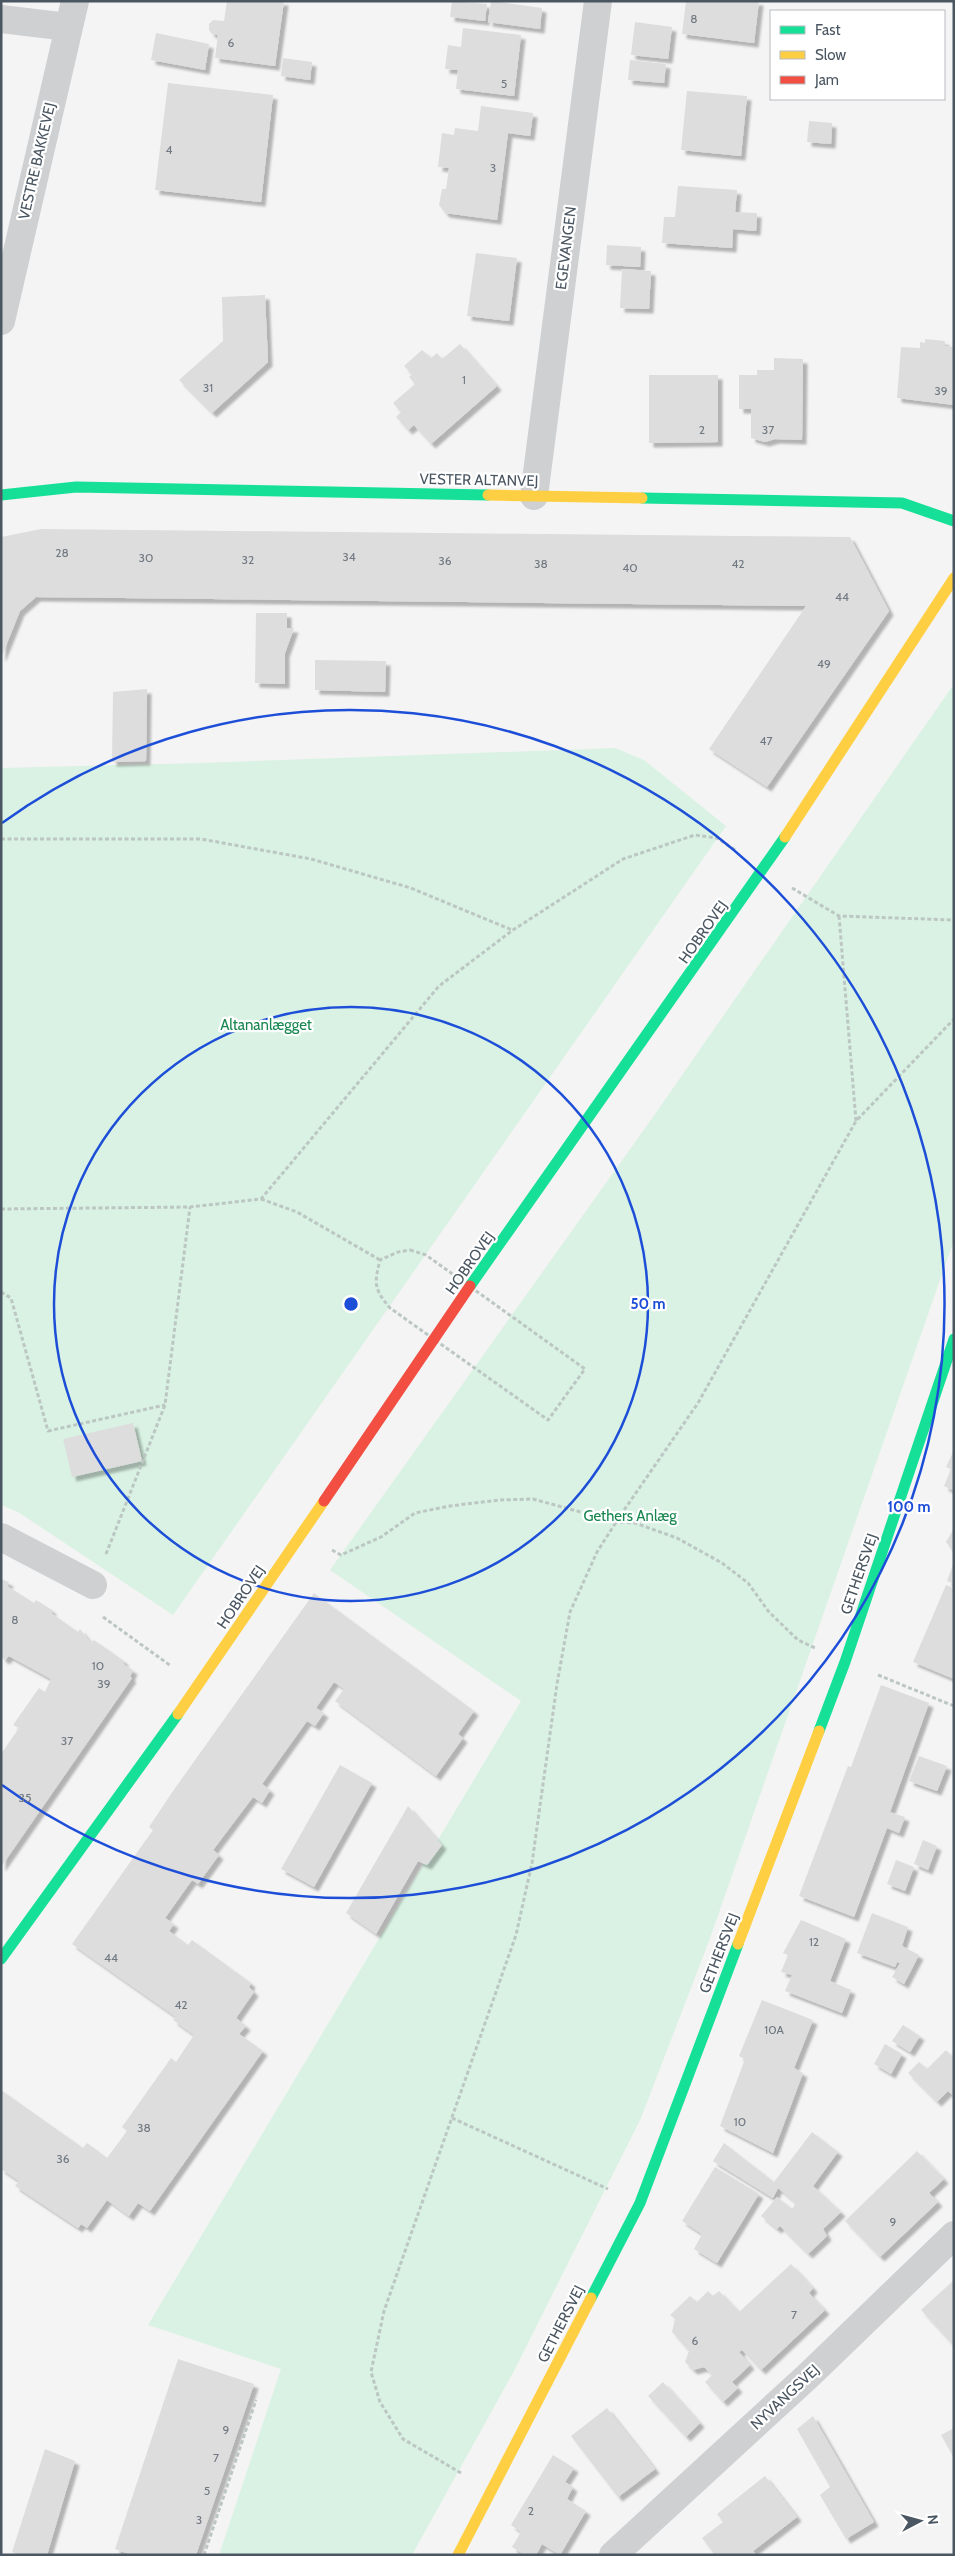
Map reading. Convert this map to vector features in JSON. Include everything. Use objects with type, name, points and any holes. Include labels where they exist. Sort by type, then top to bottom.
[{"type":"street","name":"VESTRE BAKKEVEJ","points":[[1,321],[75,1]]},
{"type":"street","name":"EGEVANGEN","points":[[534,496],[598,1]]},
{"type":"street","points":[[1,19],[68,27]]},
{"type":"street","name":"VESTER ALTANVEJ","points":[[1,495],[76,487],[902,503],[954,522]]},
{"type":"street","name":"HOBROVEJ","points":[[1,1959],[223,1651],[433,1339],[764,871],[954,578]]},
{"type":"street","name":"GETHERSVEJ","points":[[458,2555],[640,2203],[845,1662],[954,1339]]},
{"type":"street","points":[[1,1538],[93,1586]]},
{"type":"street","name":"NYVANGSVEJ","points":[[613,2555],[810,2374],[954,2235]]},
{"type":"path","points":[[261,1199],[440,986],[513,930],[623,859],[695,835],[717,838],[764,871],[839,916],[954,920]]},
{"type":"path","points":[[1,839],[210,840],[311,859],[411,888],[513,930]]},
{"type":"path","points":[[839,916],[856,1121]]},
{"type":"path","points":[[491,2491],[403,2439],[380,2402],[371,2372],[384,2311],[518,1926],[532,1863],[557,1684],[570,1612],[598,1552],[698,1403],[856,1121],[954,1019]]},
{"type":"path","points":[[1,1209],[190,1207],[261,1199],[298,1212],[380,1260]]},
{"type":"path","points":[[149,1650],[93,1610],[93,1586],[165,1405],[190,1207]]},
{"type":"path","points":[[380,1260],[398,1252],[410,1250],[426,1255]]},
{"type":"path","points":[[380,1260],[375,1279],[377,1293],[390,1308]]},
{"type":"path","points":[[433,1339],[548,1420],[585,1369],[470,1288]]},
{"type":"path","points":[[1,1292],[11,1298],[48,1431],[165,1405]]},
{"type":"path","points":[[302,1534],[341,1555],[381,1537],[415,1513],[450,1506],[499,1500],[533,1499],[617,1522],[635,1523],[676,1538],[722,1562],[748,1583],[769,1612],[798,1640],[845,1662],[954,1706]]},
{"type":"path","points":[[451,2118],[640,2203]]},
{"type":"path","points":[[204,2555],[256,2400]]},
{"type":"green space","name":"Gethers Anlæg","points":[[954,684],[954,1240],[709,1941],[641,2118],[514,2371],[412,2555],[219,2555],[281,2369],[148,2325],[521,1701],[330,1570],[653,1117]]},
{"type":"green space","name":"Altananlægget","points":[[615,748],[644,760],[726,826],[173,1615],[18,1512],[1,1505],[1,768],[202,763]]},
{"type":"building","points":[[227,1],[284,1],[275,66],[215,58],[218,35],[212,34],[209,30],[209,24],[213,20],[224,21]]},
{"type":"building","points":[[452,1],[487,4],[485,21],[450,17]]},
{"type":"building","points":[[491,1],[542,8],[540,29],[488,22]]},
{"type":"building","points":[[686,1],[759,1],[754,43],[682,34]]},
{"type":"building","points":[[635,22],[672,27],[668,59],[631,55]]},
{"type":"building","points":[[463,28],[521,35],[514,96],[456,89],[458,70],[445,69],[448,45],[461,47]]},
{"type":"building","points":[[156,33],[209,44],[205,70],[151,60]]},
{"type":"building","points":[[283,58],[312,62],[310,80],[281,76]]},
{"type":"building","points":[[630,60],[666,64],[664,83],[628,80]]},
{"type":"building","points":[[168,83],[273,95],[261,202],[155,190]]},
{"type":"building","points":[[687,91],[747,96],[741,156],[681,150]]},
{"type":"building","points":[[481,106],[533,113],[530,136],[508,133],[497,220],[445,213],[439,205],[442,189],[446,189],[449,168],[438,167],[442,133],[454,135],[455,128],[478,131]]},
{"type":"building","points":[[809,121],[832,123],[831,144],[807,142]]},
{"type":"building","points":[[678,186],[737,190],[735,212],[757,213],[756,231],[733,229],[732,248],[662,243],[664,217],[675,217]]},
{"type":"building","points":[[607,245],[641,247],[640,267],[606,265]]},
{"type":"building","points":[[476,253],[517,258],[509,321],[467,316]]},
{"type":"building","points":[[622,269],[651,271],[649,309],[620,308]]},
{"type":"building","points":[[265,295],[268,362],[212,413],[179,380],[223,341],[222,297]]},
{"type":"building","points":[[925,339],[945,341],[945,346],[954,347],[954,405],[897,398],[901,347],[920,348],[920,342],[925,343]]},
{"type":"building","points":[[460,344],[497,386],[431,444],[414,425],[408,430],[396,417],[401,412],[393,403],[415,384],[409,377],[412,374],[404,366],[422,350],[431,358],[437,353],[442,359]]},
{"type":"building","points":[[774,358],[803,359],[802,440],[775,439],[765,442],[751,438],[751,409],[739,409],[739,375],[757,375],[757,370],[774,370]]},
{"type":"building","points":[[649,375],[718,375],[718,442],[649,443]]},
{"type":"building","points":[[41,529],[850,537],[889,611],[767,787],[709,749],[806,606],[36,597],[20,611],[1,658],[1,537]]},
{"type":"building","points":[[256,613],[287,613],[287,628],[294,628],[285,653],[285,684],[255,683]]},
{"type":"building","points":[[315,660],[386,661],[385,692],[315,690]]},
{"type":"building","points":[[147,689],[146,761],[112,762],[113,692]]},
{"type":"building","points":[[133,1423],[142,1461],[72,1477],[63,1439]]},
{"type":"building","points":[[954,1450],[954,1491],[944,1486],[951,1469],[946,1467]]},
{"type":"building","points":[[954,1528],[954,1553],[946,1542]]},
{"type":"building","points":[[954,1562],[954,1584],[947,1581]]},
{"type":"building","points":[[1,1579],[9,1582],[7,1586],[34,1603],[36,1600],[52,1610],[51,1613],[78,1632],[80,1629],[91,1643],[94,1640],[124,1661],[123,1664],[133,1670],[130,1677],[132,1678],[1,1867],[1,1754],[19,1728],[13,1725],[39,1688],[45,1692],[51,1679],[9,1656],[5,1660],[1,1657]]},
{"type":"building","points":[[946,1585],[954,1588],[954,1679],[913,1662]]},
{"type":"building","points":[[314,1593],[474,1711],[458,1734],[463,1738],[436,1776],[335,1701],[344,1689],[334,1682],[316,1708],[324,1713],[315,1726],[307,1721],[262,1784],[270,1790],[262,1803],[253,1797],[213,1850],[219,1855],[198,1884],[192,1880],[165,1918],[174,1924],[169,1931],[188,1945],[192,1940],[251,1983],[249,1987],[254,1992],[236,2018],[246,2026],[239,2034],[263,2051],[150,2211],[138,2203],[129,2216],[107,2200],[87,2228],[81,2224],[78,2228],[15,2186],[19,2181],[1,2169],[1,2090],[83,2148],[87,2143],[107,2158],[127,2131],[122,2127],[171,2058],[176,2062],[194,2035],[173,2020],[176,2017],[72,1944],[153,1830],[149,1827],[173,1791]]},
{"type":"building","points":[[881,1685],[929,1703],[890,1812],[905,1817],[899,1833],[887,1828],[854,1917],[799,1896],[848,1766],[851,1767]]},
{"type":"building","points":[[919,1756],[947,1766],[937,1791],[909,1781]]},
{"type":"building","points":[[340,1765],[372,1783],[314,1887],[281,1869]]},
{"type":"building","points":[[408,1806],[442,1845],[427,1865],[418,1861],[376,1934],[346,1913]]},
{"type":"building","points":[[923,1840],[937,1846],[928,1870],[914,1864]]},
{"type":"building","points":[[896,1860],[914,1867],[905,1891],[887,1884]]},
{"type":"building","points":[[872,1913],[908,1927],[902,1946],[919,1955],[904,1984],[892,1977],[900,1963],[897,1962],[895,1967],[857,1953]]},
{"type":"building","points":[[801,1920],[846,1939],[830,1981],[851,1990],[842,2013],[785,1991],[792,1975],[781,1972],[788,1955],[783,1953]]},
{"type":"building","points":[[762,2000],[813,2020],[794,2068],[803,2073],[773,2153],[720,2126],[745,2059],[739,2056]]},
{"type":"building","points":[[903,2025],[920,2036],[910,2052],[892,2041]]},
{"type":"building","points":[[885,2044],[902,2054],[891,2074],[874,2064]]},
{"type":"building","points":[[946,2050],[954,2058],[954,2096],[948,2091],[937,2102],[908,2073],[919,2062],[927,2069]]},
{"type":"building","points":[[812,2132],[838,2152],[813,2186],[841,2212],[823,2229],[827,2236],[808,2254],[780,2226],[777,2229],[761,2216],[777,2197],[792,2209],[796,2203],[778,2188],[773,2198],[713,2161],[724,2143],[774,2182]]},
{"type":"building","points":[[917,2151],[944,2179],[929,2193],[938,2202],[880,2257],[845,2221]]},
{"type":"building","points":[[715,2167],[759,2194],[717,2263],[694,2249],[702,2234],[682,2221]]},
{"type":"building","points":[[791,2264],[813,2288],[809,2293],[825,2310],[761,2370],[742,2350],[739,2352],[750,2365],[732,2382],[738,2388],[723,2402],[705,2382],[712,2375],[704,2367],[693,2370],[685,2362],[689,2351],[672,2332],[675,2319],[670,2315],[690,2296],[697,2302],[708,2291],[713,2296],[719,2291],[739,2312]]},
{"type":"building","points":[[954,2280],[954,2346],[921,2310]]},
{"type":"building","points":[[178,2359],[254,2384],[196,2555],[132,2555],[115,2549]]},
{"type":"building","points":[[663,2382],[700,2423],[686,2437],[648,2396]]},
{"type":"building","points":[[607,2408],[655,2469],[618,2497],[571,2436]]},
{"type":"building","points":[[813,2416],[874,2522],[846,2539],[820,2495],[830,2487],[797,2429]]},
{"type":"building","points":[[954,2428],[954,2458],[941,2435]]},
{"type":"building","points":[[45,2449],[75,2461],[47,2555],[20,2555],[12,2552]]},
{"type":"building","points":[[553,2455],[574,2468],[565,2482],[573,2487],[567,2499],[586,2511],[560,2555],[542,2544],[536,2555],[525,2555],[512,2547],[521,2532],[511,2525]]},
{"type":"building","points":[[765,2476],[797,2517],[753,2551],[756,2555],[715,2555],[702,2538],[723,2522],[717,2514]]},
{"type":"traffic: fast","points":[[1,495],[76,487],[488,495]]},
{"type":"traffic: fast","points":[[642,498],[902,503],[954,521]]},
{"type":"traffic: fast","points":[[470,1286],[785,837]]},
{"type":"traffic: fast","points":[[819,1731],[845,1662],[954,1339]]},
{"type":"traffic: fast","points":[[1,1959],[178,1714]]},
{"type":"traffic: fast","points":[[591,2298],[640,2203],[738,1944]]},
{"type":"traffic: slow","points":[[488,495],[642,498]]},
{"type":"traffic: slow","points":[[785,837],[954,578]]},
{"type":"traffic: slow","points":[[178,1714],[324,1501]]},
{"type":"traffic: slow","points":[[738,1944],[819,1731]]},
{"type":"traffic: slow","points":[[458,2555],[591,2298]]},
{"type":"traffic: jam","points":[[324,1501],[470,1286]]}]
